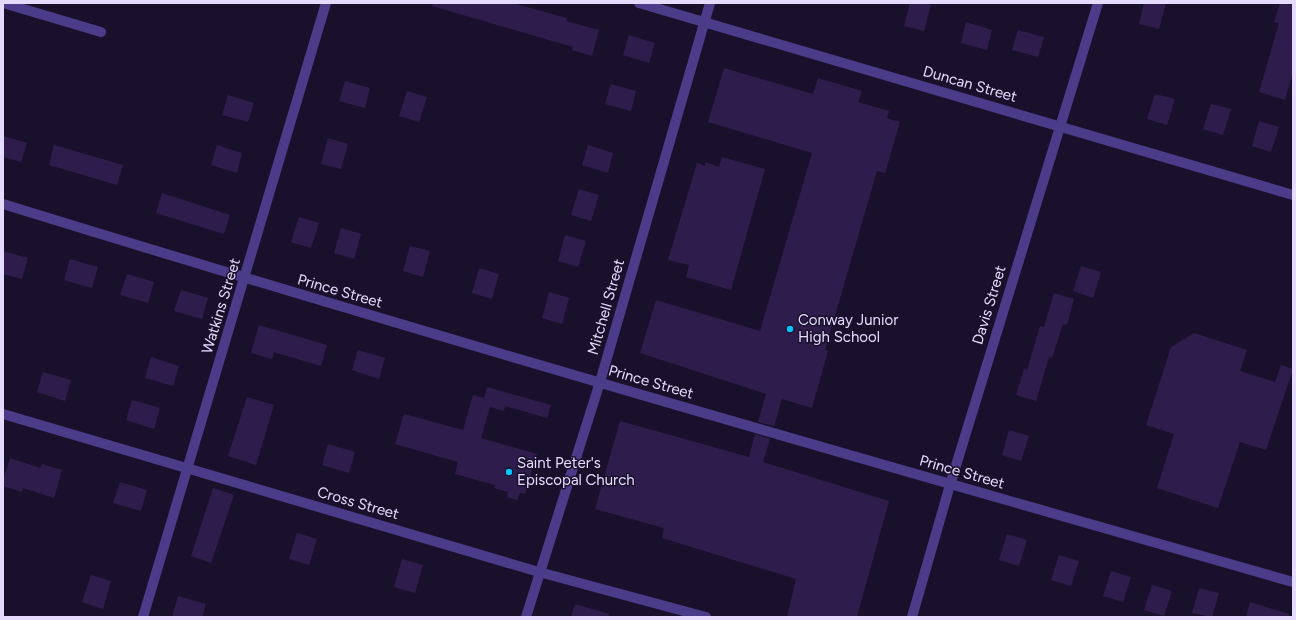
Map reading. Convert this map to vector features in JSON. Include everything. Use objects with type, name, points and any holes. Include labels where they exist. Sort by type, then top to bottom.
[{"type":"street","points":[[3,3],[101,32]]},
{"type":"street","name":"Watkins Street","points":[[143,617],[186,468],[245,279],[326,3]]},
{"type":"street","name":"Duncan Street","points":[[639,3],[1292,192]]},
{"type":"street","name":"Mitchell Street","points":[[526,617],[600,382],[710,3]]},
{"type":"street","name":"Davis Street","points":[[912,617],[950,485],[1098,3]]},
{"type":"street","name":"Prince Street","points":[[3,204],[245,279],[950,485],[1293,582]]},
{"type":"street","name":"Cross Street","points":[[3,414],[539,572],[706,617]]},
{"type":"building","points":[[433,3],[512,3],[567,18],[566,21],[599,30],[592,56],[572,50],[573,47],[432,6]]},
{"type":"building","points":[[910,3],[923,3],[931,5],[924,31],[904,26]]},
{"type":"building","points":[[1144,3],[1166,3],[1159,29],[1139,24]]},
{"type":"building","points":[[1280,3],[1293,5],[1293,72],[1285,100],[1259,92],[1279,23],[1274,22]]},
{"type":"building","points":[[966,22],[992,30],[987,50],[961,43]]},
{"type":"building","points":[[1018,30],[1044,37],[1038,57],[1012,50]]},
{"type":"building","points":[[629,35],[655,43],[649,63],[623,55]]},
{"type":"building","points":[[724,68],[813,94],[818,78],[862,91],[858,102],[889,111],[887,118],[900,122],[885,173],[877,171],[825,350],[828,351],[812,408],[782,399],[774,426],[758,422],[766,394],[640,353],[656,300],[760,331],[812,153],[708,122]]},
{"type":"building","points":[[345,81],[370,88],[365,108],[339,101]]},
{"type":"building","points":[[611,84],[636,91],[631,111],[605,104]]},
{"type":"building","points":[[407,91],[427,97],[419,122],[399,116]]},
{"type":"building","points":[[1155,94],[1175,99],[1167,125],[1147,119]]},
{"type":"building","points":[[228,95],[254,103],[248,122],[222,115]]},
{"type":"building","points":[[1211,104],[1231,109],[1223,135],[1203,129]]},
{"type":"building","points":[[1259,121],[1279,127],[1271,152],[1252,146]]},
{"type":"building","points":[[3,136],[27,143],[21,162],[3,157]]},
{"type":"building","points":[[328,138],[348,144],[341,169],[321,164]]},
{"type":"building","points":[[54,145],[123,165],[117,185],[49,165]]},
{"type":"building","points":[[217,145],[242,153],[237,173],[211,165]]},
{"type":"building","points":[[588,145],[613,153],[608,173],[582,165]]},
{"type":"building","points":[[722,157],[765,169],[731,290],[686,277],[689,265],[668,260],[697,163],[705,166],[705,162],[719,167]]},
{"type":"building","points":[[579,189],[599,195],[591,221],[571,215]]},
{"type":"building","points":[[162,193],[230,215],[224,234],[156,213]]},
{"type":"building","points":[[299,217],[319,223],[311,248],[291,242]]},
{"type":"building","points":[[341,228],[361,234],[354,259],[334,253]]},
{"type":"building","points":[[565,235],[586,241],[578,267],[558,261]]},
{"type":"building","points":[[410,246],[430,251],[423,277],[403,271]]},
{"type":"building","points":[[3,251],[28,258],[22,279],[3,274]]},
{"type":"building","points":[[70,259],[98,267],[92,288],[64,280]]},
{"type":"building","points":[[1081,266],[1101,272],[1093,298],[1073,291]]},
{"type":"building","points":[[479,268],[499,274],[492,299],[472,293]]},
{"type":"building","points":[[127,274],[154,282],[148,303],[120,295]]},
{"type":"building","points":[[181,290],[208,298],[202,319],[174,311]]},
{"type":"building","points":[[549,292],[569,298],[562,324],[542,318]]},
{"type":"building","points":[[1054,293],[1074,299],[1067,325],[1063,324],[1052,358],[1049,357],[1036,401],[1016,395],[1024,369],[1027,370],[1040,326],[1044,327]]},
{"type":"building","points":[[259,325],[327,345],[321,366],[274,352],[272,359],[251,353]]},
{"type":"building","points":[[1194,333],[1247,350],[1240,371],[1275,382],[1281,365],[1293,369],[1266,450],[1240,442],[1218,508],[1157,488],[1174,434],[1146,425],[1171,347]]},
{"type":"building","points":[[358,350],[385,358],[379,379],[352,370]]},
{"type":"building","points":[[151,357],[179,366],[173,386],[145,378]]},
{"type":"building","points":[[43,372],[71,380],[65,401],[37,392]]},
{"type":"building","points":[[487,387],[551,405],[547,418],[505,406],[504,411],[490,407],[481,438],[537,454],[525,494],[520,493],[517,500],[507,497],[508,492],[494,488],[495,485],[455,474],[458,462],[395,444],[404,414],[463,430],[473,395],[484,398]]},
{"type":"building","points":[[247,397],[274,405],[256,465],[228,456]]},
{"type":"building","points":[[132,400],[160,408],[154,429],[126,420]]},
{"type":"building","points":[[620,421],[749,457],[755,434],[770,439],[763,462],[889,501],[857,617],[787,617],[796,579],[662,538],[664,528],[595,509]]},
{"type":"building","points":[[1009,430],[1029,436],[1021,461],[1002,455]]},
{"type":"building","points":[[328,444],[355,452],[349,473],[322,465]]},
{"type":"building","points":[[10,458],[40,468],[42,464],[62,470],[54,498],[23,488],[22,492],[3,486],[3,480]]},
{"type":"building","points":[[120,482],[147,490],[141,511],[113,503]]},
{"type":"building","points":[[213,488],[234,495],[211,563],[191,556]]},
{"type":"building","points":[[297,533],[317,539],[309,565],[289,559]]},
{"type":"building","points":[[1007,534],[1027,540],[1019,566],[999,560]]},
{"type":"building","points":[[1059,555],[1079,561],[1071,586],[1051,580]]},
{"type":"building","points":[[402,559],[423,565],[415,593],[394,587]]},
{"type":"building","points":[[1111,571],[1131,577],[1123,602],[1103,596]]},
{"type":"building","points":[[91,575],[111,581],[103,609],[82,602]]},
{"type":"building","points":[[1152,585],[1172,591],[1164,616],[1144,610]]},
{"type":"building","points":[[1199,588],[1219,593],[1212,617],[1192,613]]},
{"type":"building","points":[[178,596],[206,604],[202,617],[172,617]]},
{"type":"building","points":[[1250,602],[1289,614],[1289,617],[1246,617]]},
{"type":"building","points":[[575,604],[609,614],[608,617],[571,617]]},
{"type":"place","name":"Conway Junior High School","points":[[790,329]]},
{"type":"place","name":"Saint Peter's Episcopal Church","points":[[509,472]]}]
